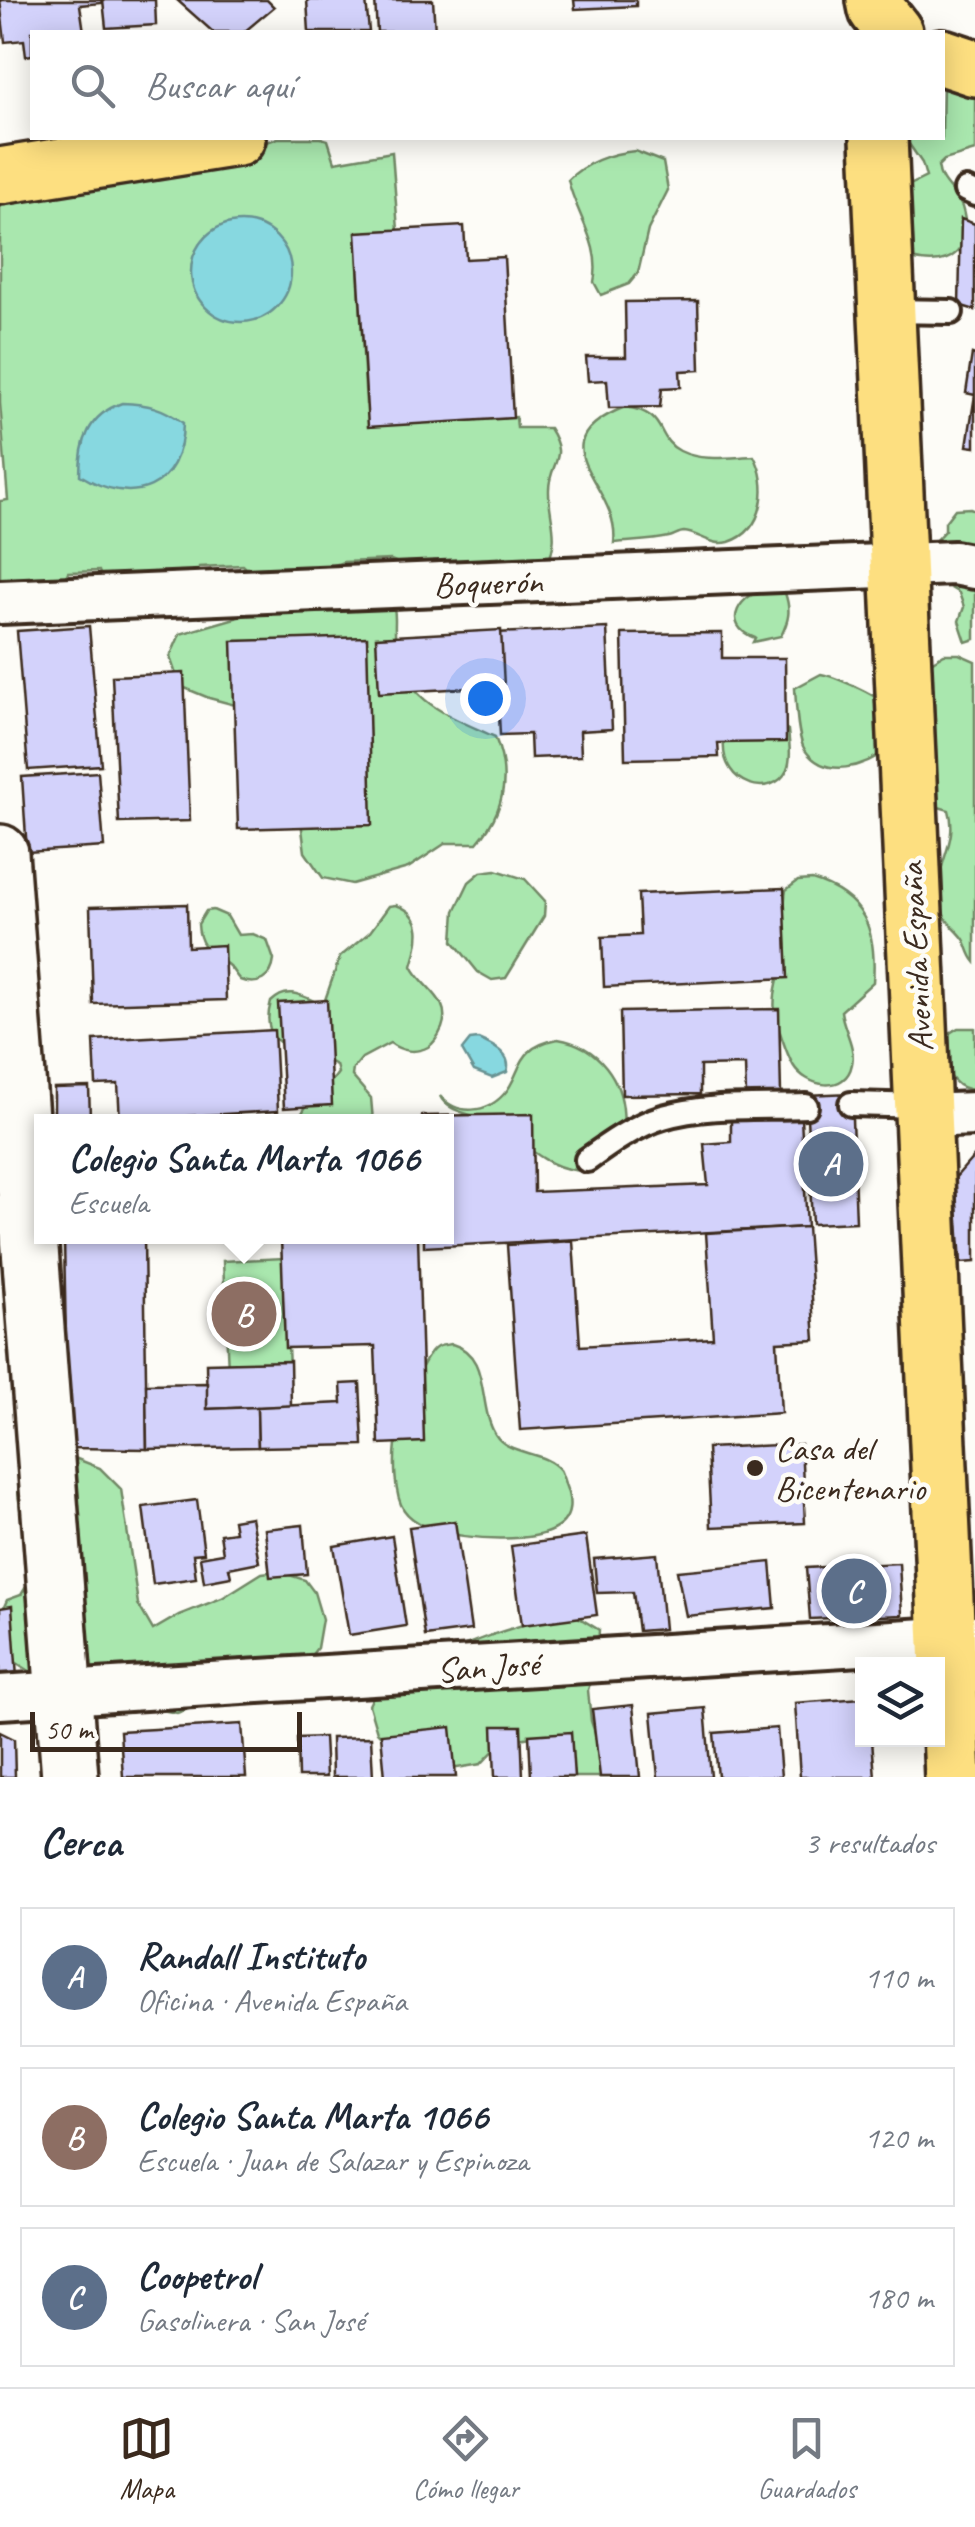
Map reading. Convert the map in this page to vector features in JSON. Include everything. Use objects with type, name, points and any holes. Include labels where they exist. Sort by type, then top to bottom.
[{"type":"main road","points":[[873,0],[875,30]]},
{"type":"main road","points":[[873,0],[892,30]]},
{"type":"main road","points":[[945,59],[975,68]]},
{"type":"main road","points":[[0,176],[225,140]]},
{"type":"main road","name":"Avenida España","points":[[879,140],[887,311],[913,559],[941,1112],[961,1638],[953,1777]]},
{"type":"street","name":"Boquerón","points":[[0,602],[913,559]]},
{"type":"street","points":[[0,853],[12,1155],[70,1777]]},
{"type":"street","name":"San José","points":[[0,1697],[961,1638]]},
{"type":"lane","points":[[887,311],[951,312]]},
{"type":"lane","points":[[851,1104],[941,1112]]},
{"type":"lane","points":[[587,1160],[611,1142],[661,1117],[714,1109],[806,1106]]},
{"type":"green space","points":[[945,83],[975,95],[975,151],[944,160],[938,166],[962,207],[965,235],[956,253],[938,261],[911,259],[906,187],[926,177],[922,163],[906,140],[945,140]]},
{"type":"green space","points":[[272,140],[328,140],[335,162],[392,152],[398,230],[356,233],[366,404],[418,412],[449,422],[516,417],[517,428],[549,428],[558,454],[549,489],[554,536],[546,567],[450,584],[391,560],[343,562],[294,580],[250,572],[243,565],[199,567],[195,593],[178,615],[157,617],[145,616],[124,604],[105,584],[99,571],[68,572],[65,579],[0,600],[0,501],[8,500],[0,403],[0,199],[228,156]]},
{"type":"green space","points":[[635,151],[663,162],[668,190],[648,230],[638,273],[629,284],[601,295],[594,282],[596,268],[591,243],[568,180],[598,160]]},
{"type":"green space","points":[[625,407],[655,420],[672,446],[680,451],[697,457],[754,456],[762,492],[751,527],[723,543],[684,532],[614,543],[613,522],[582,451],[584,436],[598,421]]},
{"type":"green space","points":[[955,509],[975,510],[975,639],[966,642],[959,621],[964,607],[959,593],[946,585],[939,571],[934,542]]},
{"type":"green space","points":[[385,586],[394,610],[400,665],[408,681],[431,705],[495,737],[504,779],[494,818],[477,843],[446,843],[408,868],[352,884],[323,878],[305,852],[301,821],[239,706],[180,686],[170,657],[180,634],[249,614],[332,612]]},
{"type":"green space","points":[[770,588],[785,593],[786,625],[781,636],[753,642],[755,638],[738,625],[738,610],[750,596]]},
{"type":"green space","points":[[944,654],[959,654],[975,661],[975,962],[963,938],[942,912],[939,901],[940,876],[951,834],[949,810],[921,802],[919,690],[931,662]]},
{"type":"green space","points":[[821,674],[852,685],[881,702],[889,715],[889,748],[869,761],[834,768],[805,750],[795,688]]},
{"type":"green space","points":[[775,722],[788,730],[787,770],[771,784],[749,784],[730,769],[724,741]]},
{"type":"green space","points":[[496,870],[525,879],[545,901],[544,916],[506,978],[492,980],[478,972],[453,941],[455,911],[469,882],[481,872]]},
{"type":"green space","points":[[812,880],[844,895],[856,906],[873,946],[873,982],[841,1011],[853,1057],[848,1074],[834,1084],[816,1083],[799,1073],[780,1033],[774,1005],[784,952],[786,890],[798,881]]},
{"type":"green space","points":[[389,906],[406,909],[416,922],[418,938],[412,966],[440,1001],[444,1018],[441,1031],[423,1049],[408,1051],[390,1043],[362,1058],[352,1076],[371,1098],[372,1114],[301,1114],[338,1073],[336,1065],[277,1040],[268,1019],[271,1002],[288,993],[318,1003],[325,1000],[340,957],[370,932]]},
{"type":"green space","points":[[206,911],[227,916],[238,935],[253,934],[267,940],[274,960],[263,980],[240,980],[204,945],[198,924]]},
{"type":"green space","points":[[958,1028],[975,1028],[975,1090],[955,1082],[936,1048]]},
{"type":"green space","points":[[558,1039],[586,1049],[606,1067],[618,1089],[623,1114],[621,1137],[612,1156],[596,1168],[574,1170],[552,1163],[494,1123],[449,1107],[440,1096],[464,1109],[489,1105],[508,1089],[529,1052]]},
{"type":"green space","points":[[284,1258],[289,1368],[228,1370],[223,1261]]},
{"type":"green space","points":[[452,1344],[473,1358],[490,1422],[501,1441],[545,1459],[561,1471],[570,1504],[566,1519],[554,1530],[520,1538],[464,1536],[428,1527],[404,1510],[395,1469],[401,1422],[431,1353]]},
{"type":"green space","points":[[72,1457],[100,1468],[121,1489],[138,1604],[153,1630],[222,1598],[262,1573],[277,1571],[305,1580],[314,1592],[322,1619],[317,1648],[299,1671],[177,1713],[119,1702],[36,1675],[9,1658],[0,1616],[7,1600],[21,1595],[29,1582],[18,1492],[20,1477]]},
{"type":"green space","points":[[573,1614],[599,1630],[597,1661],[588,1690],[591,1721],[610,1777],[547,1777],[531,1737],[502,1742],[481,1764],[451,1769],[398,1753],[377,1732],[369,1705],[382,1678],[500,1632]]},
{"type":"water","points":[[241,222],[260,226],[276,237],[287,253],[291,272],[287,291],[276,307],[260,318],[241,322],[222,318],[206,307],[195,291],[191,272],[195,253],[206,237],[222,226]]},
{"type":"water","points":[[122,403],[154,407],[183,423],[174,464],[151,486],[136,490],[118,490],[80,475],[88,431],[101,415]]},
{"type":"water","points":[[478,1039],[504,1055],[507,1072],[492,1078],[474,1071],[462,1050],[470,1040]]},
{"type":"building","points":[[0,0],[101,0],[102,3],[80,5],[84,30],[30,30],[30,55],[26,56],[24,40],[5,42]]},
{"type":"building","points":[[103,0],[155,0],[156,25],[106,28]]},
{"type":"building","points":[[177,0],[267,0],[274,7],[246,30],[211,30]]},
{"type":"building","points":[[307,0],[366,0],[369,30],[309,30]]},
{"type":"building","points":[[375,0],[433,0],[435,30],[377,30]]},
{"type":"building","points":[[574,0],[636,0],[636,6],[575,9]]},
{"type":"building","points":[[961,219],[975,224],[975,310],[959,305]]},
{"type":"building","points":[[464,226],[466,259],[504,257],[513,418],[368,427],[356,232]]},
{"type":"building","points":[[698,301],[700,370],[680,371],[681,387],[662,388],[660,407],[609,408],[607,380],[588,381],[586,357],[626,357],[625,302]]},
{"type":"building","points":[[972,354],[975,355],[975,395],[966,393]]},
{"type":"building","points":[[975,395],[975,447],[967,446]]},
{"type":"building","points":[[89,626],[101,765],[28,770],[17,631]]},
{"type":"building","points":[[607,628],[612,729],[580,731],[581,756],[531,758],[530,734],[500,735],[495,633]]},
{"type":"building","points":[[501,630],[504,686],[379,693],[376,637]]},
{"type":"building","points":[[722,633],[722,658],[785,658],[786,742],[718,743],[719,757],[625,759],[622,634]]},
{"type":"building","points":[[367,637],[372,825],[238,829],[232,641]]},
{"type":"building","points":[[184,673],[190,821],[119,823],[112,676]]},
{"type":"building","points":[[98,772],[104,847],[27,852],[22,777]]},
{"type":"building","points":[[784,888],[788,978],[604,987],[602,937],[640,935],[638,894]]},
{"type":"building","points":[[187,904],[188,947],[224,945],[226,1000],[93,1004],[90,907]]},
{"type":"building","points":[[327,1000],[332,1105],[284,1108],[278,1003]]},
{"type":"building","points":[[779,1009],[781,1094],[746,1095],[745,1065],[700,1066],[700,1094],[622,1095],[620,1012]]},
{"type":"building","points":[[274,1030],[278,1111],[120,1114],[118,1084],[96,1085],[94,1040]]},
{"type":"building","points":[[89,1087],[90,1114],[54,1114],[54,1088]]},
{"type":"building","points":[[851,1093],[856,1222],[812,1224],[806,1095]]},
{"type":"building","points":[[533,1114],[534,1192],[708,1185],[704,1144],[731,1142],[731,1116],[801,1118],[807,1227],[424,1247],[454,1244],[454,1115]]},
{"type":"building","points":[[975,1155],[975,1262],[961,1263],[955,1178]]},
{"type":"building","points":[[807,1227],[815,1340],[777,1342],[781,1413],[520,1430],[507,1245],[573,1241],[580,1346],[713,1338],[706,1233]]},
{"type":"building","points":[[64,1244],[144,1244],[147,1449],[68,1448]]},
{"type":"building","points":[[281,1244],[418,1244],[424,1442],[379,1444],[375,1346],[285,1348]]},
{"type":"building","points":[[290,1361],[291,1406],[207,1409],[206,1363]]},
{"type":"building","points":[[207,1383],[207,1409],[257,1407],[258,1447],[147,1449],[146,1384]]},
{"type":"building","points":[[360,1383],[363,1445],[258,1447],[257,1407],[342,1403],[341,1384]]},
{"type":"building","name":"Casa del Bicentenario","points":[[801,1444],[805,1523],[711,1527],[707,1448]]},
{"type":"building","points":[[197,1500],[204,1553],[193,1554],[196,1578],[153,1584],[143,1507]]},
{"type":"building","points":[[251,1517],[259,1562],[229,1568],[231,1577],[204,1582],[200,1557],[223,1553],[220,1534],[235,1532],[233,1520]]},
{"type":"building","points":[[455,1521],[471,1630],[425,1636],[409,1527]]},
{"type":"building","points":[[303,1525],[307,1574],[270,1577],[265,1529]]},
{"type":"building","points":[[392,1536],[406,1626],[349,1635],[334,1546]]},
{"type":"building","points":[[586,1536],[597,1615],[522,1625],[511,1546]]},
{"type":"building","points":[[657,1554],[664,1629],[638,1631],[633,1592],[597,1593],[594,1559]]},
{"type":"building","points":[[771,1562],[775,1608],[686,1616],[677,1571]]},
{"type":"building","points":[[899,1563],[902,1615],[810,1619],[806,1568]]},
{"type":"building","points":[[12,1606],[17,1678],[0,1679],[0,1608]]},
{"type":"building","points":[[855,1699],[855,1747],[873,1747],[875,1777],[800,1777],[795,1703]]},
{"type":"building","points":[[633,1705],[640,1777],[600,1777],[592,1709]]},
{"type":"building","points":[[705,1708],[711,1777],[658,1777],[652,1713]]},
{"type":"building","points":[[242,1724],[246,1777],[123,1777],[120,1731]]},
{"type":"building","points":[[493,1726],[521,1726],[523,1777],[495,1777]]},
{"type":"building","points":[[451,1727],[456,1777],[385,1777],[381,1734]]},
{"type":"building","points":[[777,1728],[781,1777],[718,1777],[714,1733]]},
{"type":"building","points":[[0,1732],[14,1739],[15,1777],[0,1777]]},
{"type":"building","points":[[571,1732],[574,1777],[531,1777],[529,1735]]},
{"type":"building","points":[[324,1737],[326,1777],[298,1777],[297,1738]]},
{"type":"building","points":[[371,1737],[373,1777],[332,1777],[331,1738]]},
{"type":"place","name":"Randall Instituto","points":[[831,1164]]},
{"type":"place","name":"Colegio Santa Marta 1066","points":[[244,1314]]},
{"type":"place","name":"Casa del Bicentenario","points":[[755,1468]]},
{"type":"place","name":"Coopetrol","points":[[854,1591]]}]
